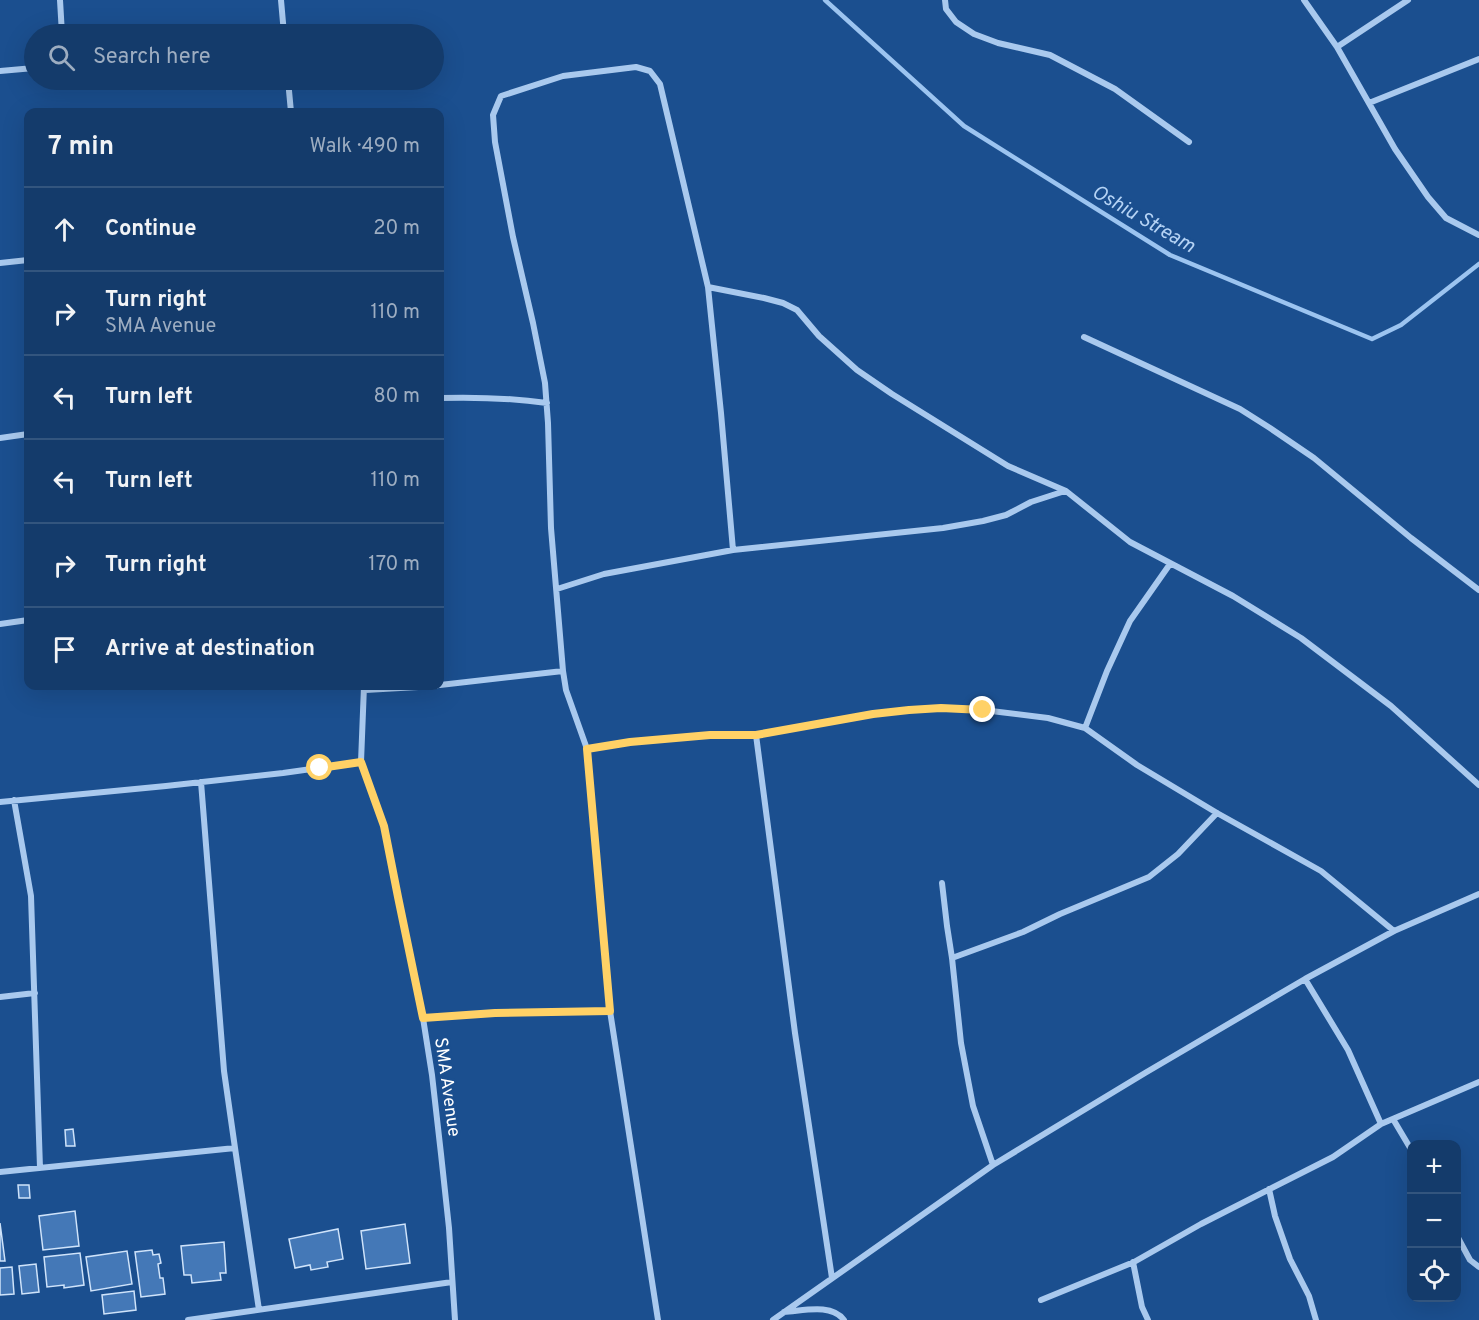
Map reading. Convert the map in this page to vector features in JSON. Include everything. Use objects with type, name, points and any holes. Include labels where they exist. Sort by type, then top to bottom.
[{"type":"street","points":[[60,0],[61,24]]},
{"type":"street","points":[[281,0],[283,24]]},
{"type":"street","points":[[945,0],[946,9],[956,22],[974,34],[999,43],[1050,55],[1115,89],[1189,141]]},
{"type":"street","points":[[1304,0],[1337,47],[1395,149],[1428,197],[1446,218],[1479,235]]},
{"type":"street","points":[[1337,47],[1408,0]]},
{"type":"street","points":[[1369,102],[1479,59]]},
{"type":"street","points":[[658,1320],[610,1011],[587,749],[566,690],[562,670],[551,528],[545,383],[495,142],[493,115],[501,96],[563,76],[636,67],[650,71],[660,84],[708,287],[733,550]]},
{"type":"street","points":[[0,71],[24,69]]},
{"type":"street","points":[[289,90],[291,108]]},
{"type":"street","points":[[0,263],[24,260]]},
{"type":"street","points":[[708,287],[764,298],[797,310],[819,336],[858,370],[892,394],[1008,466],[1066,491],[1130,542],[1233,596],[1301,638],[1391,706],[1479,785]]},
{"type":"street","points":[[1084,337],[1240,409],[1270,428],[1314,458],[1479,591]]},
{"type":"street","points":[[444,398],[516,399],[547,403]]},
{"type":"street","points":[[0,438],[24,435]]},
{"type":"street","points":[[557,590],[604,573],[733,550],[943,528],[1006,515],[1030,502],[1066,491]]},
{"type":"street","points":[[1085,728],[1107,671],[1130,621],[1170,564]]},
{"type":"street","points":[[0,624],[24,621]]},
{"type":"street","points":[[444,684],[562,670]]},
{"type":"street","name":"SMA Avenue","points":[[364,690],[361,762],[384,826],[423,1018],[432,1075],[449,1228],[455,1320]]},
{"type":"street","points":[[587,749],[630,742],[710,735],[756,735],[873,714],[941,708],[983,710],[1048,718],[1085,728],[1137,765],[1321,871],[1394,931]]},
{"type":"street","points":[[756,735],[795,1033],[832,1278]]},
{"type":"street","points":[[0,802],[283,773],[361,762]]},
{"type":"street","points":[[201,782],[224,1071],[259,1310]]},
{"type":"street","points":[[14,800],[31,896],[40,1168]]},
{"type":"street","points":[[952,958],[1023,932],[1149,877],[1178,854],[1217,813]]},
{"type":"street","points":[[942,883],[961,1043],[973,1106],[993,1165]]},
{"type":"street","points":[[773,1320],[993,1165],[1145,1073],[1394,931],[1479,894]]},
{"type":"street","points":[[1305,980],[1348,1050],[1381,1124]]},
{"type":"street","points":[[0,997],[35,993]]},
{"type":"street","points":[[423,1018],[495,1013],[610,1011]]},
{"type":"street","points":[[1041,1300],[1133,1262],[1333,1157],[1381,1124],[1479,1082]]},
{"type":"street","points":[[1393,1119],[1407,1143]]},
{"type":"street","points":[[0,1172],[235,1148]]},
{"type":"street","points":[[1269,1189],[1275,1216],[1290,1259],[1309,1296],[1316,1320]]},
{"type":"street","points":[[1461,1243],[1470,1260],[1479,1267]]},
{"type":"street","points":[[1133,1262],[1142,1307],[1148,1320]]},
{"type":"street","points":[[188,1320],[452,1282]]},
{"type":"street","points":[[784,1312],[820,1309],[832,1311],[844,1320]]},
{"type":"building","points":[[73,1129],[75,1146],[66,1146],[65,1130]]},
{"type":"building","points":[[18,1185],[29,1185],[30,1198],[19,1198]]},
{"type":"building","points":[[75,1211],[79,1246],[43,1250],[39,1216]]},
{"type":"building","points":[[0,1223],[5,1261],[0,1261]]},
{"type":"building","points":[[405,1224],[410,1263],[366,1269],[361,1231]]},
{"type":"building","points":[[338,1229],[343,1259],[327,1262],[328,1267],[311,1270],[310,1265],[295,1268],[289,1239]]},
{"type":"building","points":[[224,1242],[226,1273],[220,1273],[221,1280],[192,1283],[191,1275],[184,1275],[181,1246]]},
{"type":"building","points":[[152,1250],[153,1255],[159,1254],[160,1278],[163,1278],[165,1294],[141,1297],[135,1252]]},
{"type":"building","points":[[127,1251],[132,1284],[91,1291],[86,1257]]},
{"type":"building","points":[[80,1253],[84,1285],[64,1288],[64,1285],[47,1287],[44,1257]]},
{"type":"building","points":[[36,1264],[39,1292],[22,1294],[19,1266]]},
{"type":"building","points":[[12,1267],[14,1294],[0,1295],[0,1268]]},
{"type":"building","points":[[134,1291],[136,1310],[104,1314],[102,1295]]},
{"type":"waterway","name":"Oshiu Stream","points":[[825,0],[964,126],[1170,255],[1372,339],[1401,325],[1479,264]]},
{"type":"route","points":[[320,768],[361,762],[384,826],[423,1018],[495,1013],[610,1011],[587,749],[630,742],[710,735],[756,735],[873,714],[909,710],[941,708],[983,710]]}]
